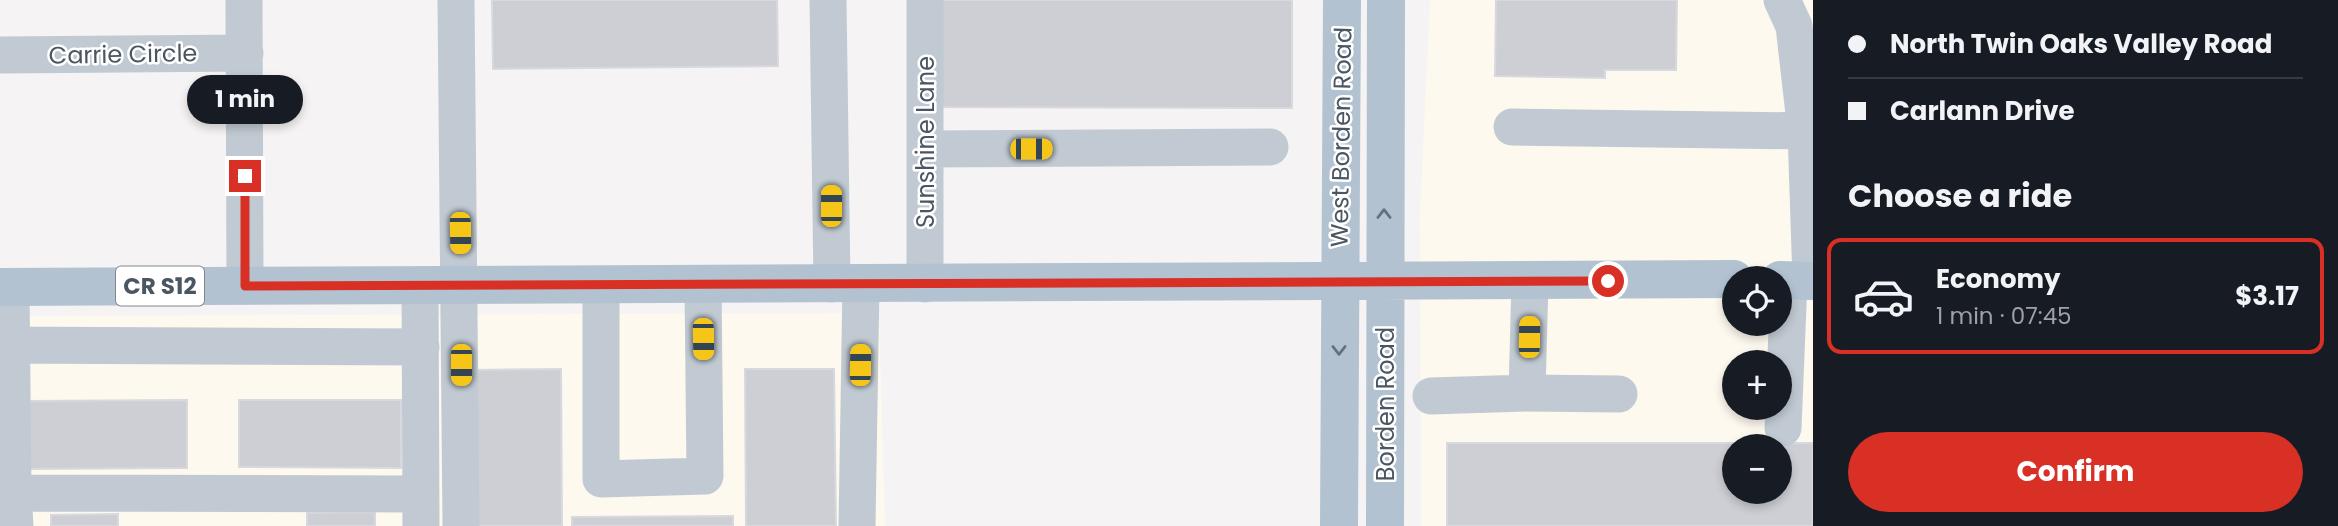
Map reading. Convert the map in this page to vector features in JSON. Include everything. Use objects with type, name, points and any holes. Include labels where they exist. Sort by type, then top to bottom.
[{"type":"main road","name":"West Borden Road","points":[[1339,526],[1342,0]]},
{"type":"main road","name":"West Borden Road","points":[[1384,282],[1386,0]]},
{"type":"main road","name":"CR S12","points":[[6,287],[1722,279]]},
{"type":"main road","name":"Borden Road","points":[[1384,282],[1385,526]]},
{"type":"street","points":[[244,0],[245,286]]},
{"type":"street","points":[[456,0],[461,285],[461,526]]},
{"type":"street","points":[[828,0],[846,284],[857,526]]},
{"type":"street","name":"Sunshine Lane","points":[[925,0],[925,284]]},
{"type":"street","points":[[1782,0],[1794,26],[1805,131],[1798,281],[1783,428]]},
{"type":"street","name":"Carrie Circle","points":[[0,55],[245,53]]},
{"type":"street","points":[[1512,127],[1805,131]]},
{"type":"street","points":[[925,149],[1270,147]]},
{"type":"street","points":[[1527,393],[1530,281]]},
{"type":"street","points":[[601,285],[601,479],[705,476],[703,284]]},
{"type":"street","points":[[6,287],[14,510],[421,510],[421,285]]},
{"type":"street","points":[[6,345],[421,347]]},
{"type":"street","points":[[1431,396],[1619,394]]},
{"type":"shaded area","points":[[1430,0],[1813,0],[1813,526],[1421,526],[1420,211]]},
{"type":"shaded area","points":[[879,313],[885,526],[0,526],[0,316]]},
{"type":"building","points":[[492,0],[777,0],[778,66],[493,69]]},
{"type":"building","points":[[938,0],[1292,0],[1292,108],[938,107]]},
{"type":"building","points":[[1496,0],[1677,0],[1676,70],[1605,70],[1605,78],[1495,76]]},
{"type":"building","points":[[561,369],[562,526],[473,526],[472,370]]},
{"type":"building","points":[[745,369],[834,369],[836,526],[746,526]]},
{"type":"building","points":[[187,400],[187,468],[24,469],[24,401]]},
{"type":"building","points":[[239,400],[401,400],[401,468],[239,467]]},
{"type":"building","points":[[1447,443],[1722,443],[1722,504],[1792,504],[1792,443],[1813,443],[1813,526],[1447,526]]},
{"type":"building","points":[[375,512],[375,526],[307,526],[307,513]]},
{"type":"building","points":[[118,514],[118,526],[51,526],[51,515]]},
{"type":"building","points":[[733,516],[733,526],[572,526],[572,517]]},
{"type":"route","points":[[245,176],[245,286],[1608,281]]}]
